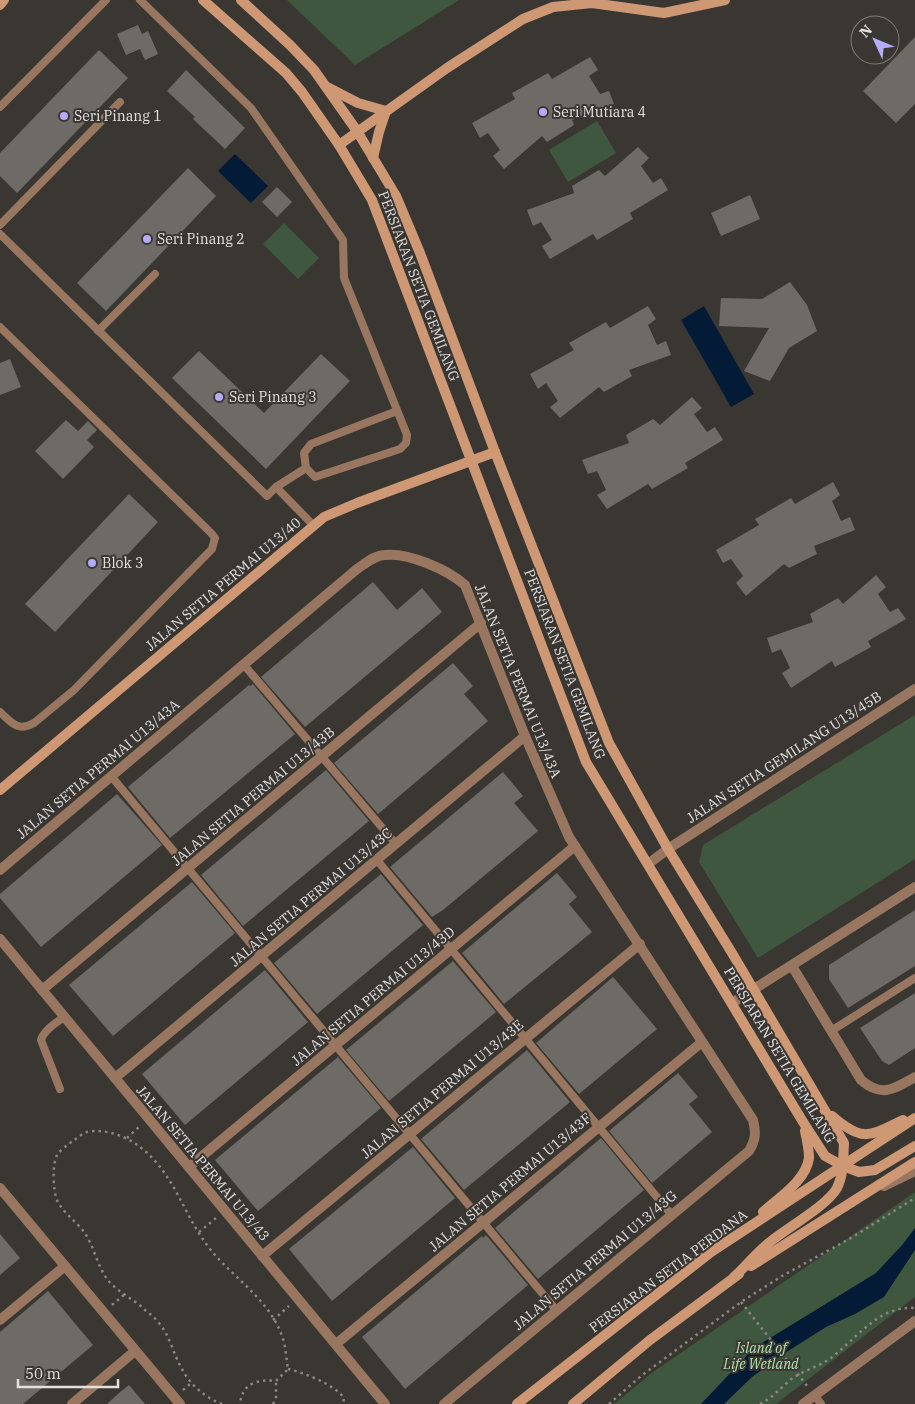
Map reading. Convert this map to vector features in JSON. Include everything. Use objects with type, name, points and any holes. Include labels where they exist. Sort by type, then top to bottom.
[{"type":"street","points":[[0,5],[4,0]]},
{"type":"street","name":"PERSIARAN SETIA GEMILANG","points":[[202,0],[286,73],[302,92],[339,145],[372,200],[586,762],[803,1122],[825,1156],[843,1166],[844,1143],[668,849],[609,742],[495,452],[420,253],[396,196],[357,131],[314,70],[241,0]]},
{"type":"street","points":[[339,145],[447,68],[523,19],[553,7],[592,3],[664,13],[725,0]]},
{"type":"street","points":[[325,86],[358,103],[386,111]]},
{"type":"street","points":[[374,158],[379,132],[386,111]]},
{"type":"street","name":"JALAN SETIA PERMAI U13/40","points":[[0,790],[324,517],[495,452]]},
{"type":"street","name":"JALAN SETIA PERMAI U13/43A","points":[[0,870],[357,569],[373,558],[384,554],[403,555],[428,564],[458,579],[469,592],[525,736],[565,828],[753,1120],[756,1133]]},
{"type":"street","name":"JALAN SETIA PERMAI U13/43B","points":[[42,990],[481,623]]},
{"type":"street","name":"JALAN SETIA GEMILANG U13/45B","points":[[648,864],[668,849],[915,689]]},
{"type":"street","name":"JALAN SETIA PERMAI U13/43C","points":[[115,1078],[525,736]]},
{"type":"street","name":"JALAN SETIA PERMAI U13/43D","points":[[189,1167],[575,846]]},
{"type":"street","points":[[732,1003],[915,886]]},
{"type":"street","name":"JALAN SETIA PERMAI U13/43","points":[[0,939],[385,1404]]},
{"type":"street","name":"JALAN SETIA PERMAI U13/43E","points":[[262,1256],[640,944]]},
{"type":"street","points":[[792,966],[861,1080],[871,1088],[883,1091],[894,1088],[915,1076]]},
{"type":"street","name":"JALAN SETIA PERMAI U13/43F","points":[[336,1344],[702,1042]]},
{"type":"street","points":[[826,1111],[853,1132],[864,1136],[878,1132],[915,1114]]},
{"type":"street","name":"PERSIARAN SETIA PERDANA","points":[[518,1404],[527,1395],[711,1252],[915,1118]]},
{"type":"street","points":[[737,1235],[802,1176],[808,1160],[808,1144],[803,1122]]},
{"type":"street","name":"JALAN SETIA PERMAI U13/43G","points":[[444,1404],[749,1151],[754,1143],[756,1133]]},
{"type":"street","points":[[734,1277],[770,1242],[826,1201],[836,1190],[841,1179],[843,1166],[859,1172],[875,1170],[915,1146]]},
{"type":"street","points":[[573,1404],[650,1340],[734,1277],[915,1162]]},
{"type":"street","points":[[856,1200],[915,1171]]},
{"type":"street","points":[[0,1188],[180,1404]]},
{"type":"street","points":[[0,1320],[65,1266]]},
{"type":"street","points":[[804,1404],[818,1400],[915,1321]]},
{"type":"street","points":[[72,1404],[135,1351]]},
{"type":"lane","points":[[0,107],[106,0]]},
{"type":"lane","points":[[140,0],[251,108],[342,240],[344,278],[407,435],[406,443],[400,449],[315,477],[306,468],[304,453],[311,444],[397,411]]},
{"type":"lane","points":[[0,225],[120,102]]},
{"type":"lane","points":[[0,234],[267,496],[276,487],[306,468]]},
{"type":"lane","points":[[98,331],[155,274]]},
{"type":"lane","points":[[0,327],[215,538],[212,549],[74,690],[34,723],[28,727],[21,727],[15,725],[1,713]]},
{"type":"lane","points":[[276,487],[314,526]]},
{"type":"lane","points":[[244,665],[396,844]]},
{"type":"lane","points":[[111,776],[556,1311]]},
{"type":"lane","points":[[377,860],[671,1214]]},
{"type":"lane","points":[[832,1031],[915,978]]},
{"type":"lane","points":[[60,1089],[41,1040],[46,1031],[64,1017]]},
{"type":"path","points":[[127,1138],[148,1118]]},
{"type":"path","points":[[222,1404],[210,1399],[191,1383],[180,1367],[171,1344],[159,1323],[142,1307],[108,1281],[84,1232],[57,1201],[54,1184],[57,1155],[86,1132],[108,1132],[127,1138],[158,1164],[171,1181],[199,1233],[220,1261],[254,1293],[273,1320],[282,1336],[288,1369]]},
{"type":"path","points":[[609,1404],[641,1376],[741,1302],[915,1198]]},
{"type":"path","points":[[199,1233],[225,1211]]},
{"type":"path","points":[[103,1312],[125,1294]]},
{"type":"path","points":[[273,1320],[298,1299]]},
{"type":"path","points":[[741,1302],[800,1374],[818,1400]]},
{"type":"path","points":[[760,1404],[779,1392],[790,1380],[829,1360],[871,1322],[890,1312],[915,1308]]},
{"type":"path","points":[[273,1404],[276,1399],[276,1381],[288,1369]]},
{"type":"path","points":[[288,1369],[300,1372],[339,1390],[344,1398],[343,1404]]},
{"type":"path","points":[[240,1404],[240,1395],[252,1383],[262,1380],[276,1381]]},
{"type":"green space","points":[[287,0],[459,0],[355,65]]},
{"type":"green space","points":[[597,121],[616,153],[568,182],[549,150]]},
{"type":"green space","points":[[284,223],[319,258],[298,279],[263,244]]},
{"type":"green space","points":[[915,715],[915,859],[758,958],[699,862],[703,845]]},
{"type":"green space","name":"Island of Life Wetland","points":[[915,1192],[915,1297],[776,1404],[614,1404],[653,1372]]},
{"type":"water","points":[[235,154],[268,186],[251,203],[218,171]]},
{"type":"water","points":[[704,306],[754,394],[731,407],[681,320]]},
{"type":"water","points":[[915,1228],[915,1250],[884,1297],[855,1314],[826,1327],[785,1353],[752,1377],[724,1404],[701,1404],[754,1348],[876,1273]]},
{"type":"building","points":[[138,25],[142,34],[148,31],[158,54],[145,60],[140,49],[126,55],[117,34]]},
{"type":"building","points":[[915,37],[915,104],[896,123],[863,91],[888,65],[900,65],[900,53]]},
{"type":"building","name":"Seri Pinang 1","points":[[99,50],[128,78],[17,193],[0,176],[0,153]]},
{"type":"building","name":"Seri Mutiara 4","points":[[590,57],[598,70],[589,76],[600,94],[609,91],[614,104],[572,120],[574,125],[547,142],[542,136],[504,169],[493,156],[500,150],[488,133],[480,138],[472,123],[515,99],[512,93],[548,73],[552,79]]},
{"type":"building","points":[[186,70],[245,128],[225,149],[167,91]]},
{"type":"building","points":[[638,147],[649,158],[641,166],[653,183],[661,178],[668,190],[630,213],[633,219],[597,240],[593,234],[550,259],[542,246],[552,240],[541,222],[533,226],[527,210],[574,193],[572,186],[599,170],[605,176]]},
{"type":"building","name":"Seri Pinang 2","points":[[188,168],[216,196],[106,311],[77,283]]},
{"type":"building","points":[[277,187],[292,202],[277,217],[262,202]]},
{"type":"building","points":[[750,195],[760,219],[721,236],[711,213]]},
{"type":"building","points":[[790,282],[807,305],[817,331],[789,348],[770,381],[744,371],[769,328],[719,326],[721,298],[762,299]]},
{"type":"building","points":[[648,306],[656,319],[648,325],[657,345],[666,341],[671,355],[629,370],[632,376],[604,392],[599,387],[560,418],[550,407],[558,401],[546,383],[538,389],[530,374],[574,350],[569,343],[606,322],[610,328]]},
{"type":"building","name":"Seri Pinang 3","points":[[199,351],[264,413],[321,354],[350,381],[266,469],[172,378]]},
{"type":"building","points":[[10,359],[21,387],[0,395],[0,363]]},
{"type":"building","points":[[692,397],[702,408],[694,414],[707,432],[715,427],[723,440],[685,463],[688,468],[652,489],[648,484],[607,509],[597,495],[606,490],[597,471],[588,474],[582,460],[629,443],[626,435],[653,419],[660,425]]},
{"type":"building","points":[[66,420],[78,431],[88,421],[97,430],[87,440],[94,447],[63,479],[35,451]]},
{"type":"building","points":[[833,482],[840,495],[832,501],[841,521],[850,517],[855,530],[814,546],[817,554],[789,568],[784,564],[746,596],[736,583],[743,576],[731,559],[723,563],[716,550],[759,525],[755,519],[791,498],[795,504]]},
{"type":"building","name":"Blok 3","points":[[129,494],[158,522],[55,632],[25,604]]},
{"type":"building","points":[[876,575],[886,587],[878,594],[890,612],[898,608],[906,619],[868,641],[871,647],[835,667],[832,661],[791,688],[782,673],[790,668],[781,649],[772,653],[767,638],[813,622],[810,614],[838,598],[843,604]]},
{"type":"building","points":[[373,582],[397,610],[422,588],[442,612],[305,727],[261,677]]},
{"type":"building","points":[[453,663],[473,686],[464,694],[488,721],[378,814],[334,763]]},
{"type":"building","points":[[253,684],[295,734],[170,838],[128,787],[249,685]]},
{"type":"building","points":[[326,770],[369,821],[243,926],[201,875]]},
{"type":"building","points":[[503,772],[523,796],[514,803],[538,831],[432,917],[390,867]]},
{"type":"building","points":[[117,794],[162,845],[41,947],[0,898],[0,894]]},
{"type":"building","points":[[557,873],[577,897],[569,904],[592,932],[504,1004],[462,953]]},
{"type":"building","points":[[381,874],[423,925],[317,1014],[274,963]]},
{"type":"building","points":[[192,882],[235,933],[113,1036],[69,985]]},
{"type":"building","points":[[915,910],[915,966],[848,1008],[829,979],[829,965]]},
{"type":"building","points":[[453,961],[496,1012],[389,1101],[346,1050]]},
{"type":"building","points":[[265,970],[308,1022],[185,1125],[142,1074]]},
{"type":"building","points":[[613,977],[657,1029],[579,1094],[536,1043]]},
{"type":"building","points":[[915,993],[915,1048],[889,1065],[882,1061],[860,1028]]},
{"type":"building","points":[[527,1050],[570,1102],[464,1190],[421,1139]]},
{"type":"building","points":[[338,1057],[381,1108],[258,1211],[215,1160]]},
{"type":"building","points":[[678,1073],[698,1097],[689,1104],[712,1132],[652,1183],[609,1131]]},
{"type":"building","points":[[601,1138],[644,1190],[538,1279],[495,1228]]},
{"type":"building","points":[[413,1147],[455,1198],[332,1301],[289,1249]]},
{"type":"building","points":[[0,1234],[20,1258],[0,1275]]},
{"type":"building","points":[[486,1235],[528,1285],[405,1389],[362,1337],[482,1236],[483,1238]]},
{"type":"building","points":[[48,1291],[93,1345],[23,1404],[0,1404],[0,1332]]},
{"type":"building","points":[[129,1385],[145,1404],[107,1404],[119,1393]]},
{"type":"place","name":"Seri Mutiara 4","points":[[543,112]]},
{"type":"place","name":"Seri Pinang 1","points":[[64,116]]},
{"type":"place","name":"Seri Pinang 2","points":[[147,239]]},
{"type":"place","name":"Seri Pinang 3","points":[[219,397]]},
{"type":"place","name":"Blok 3","points":[[92,563]]}]
